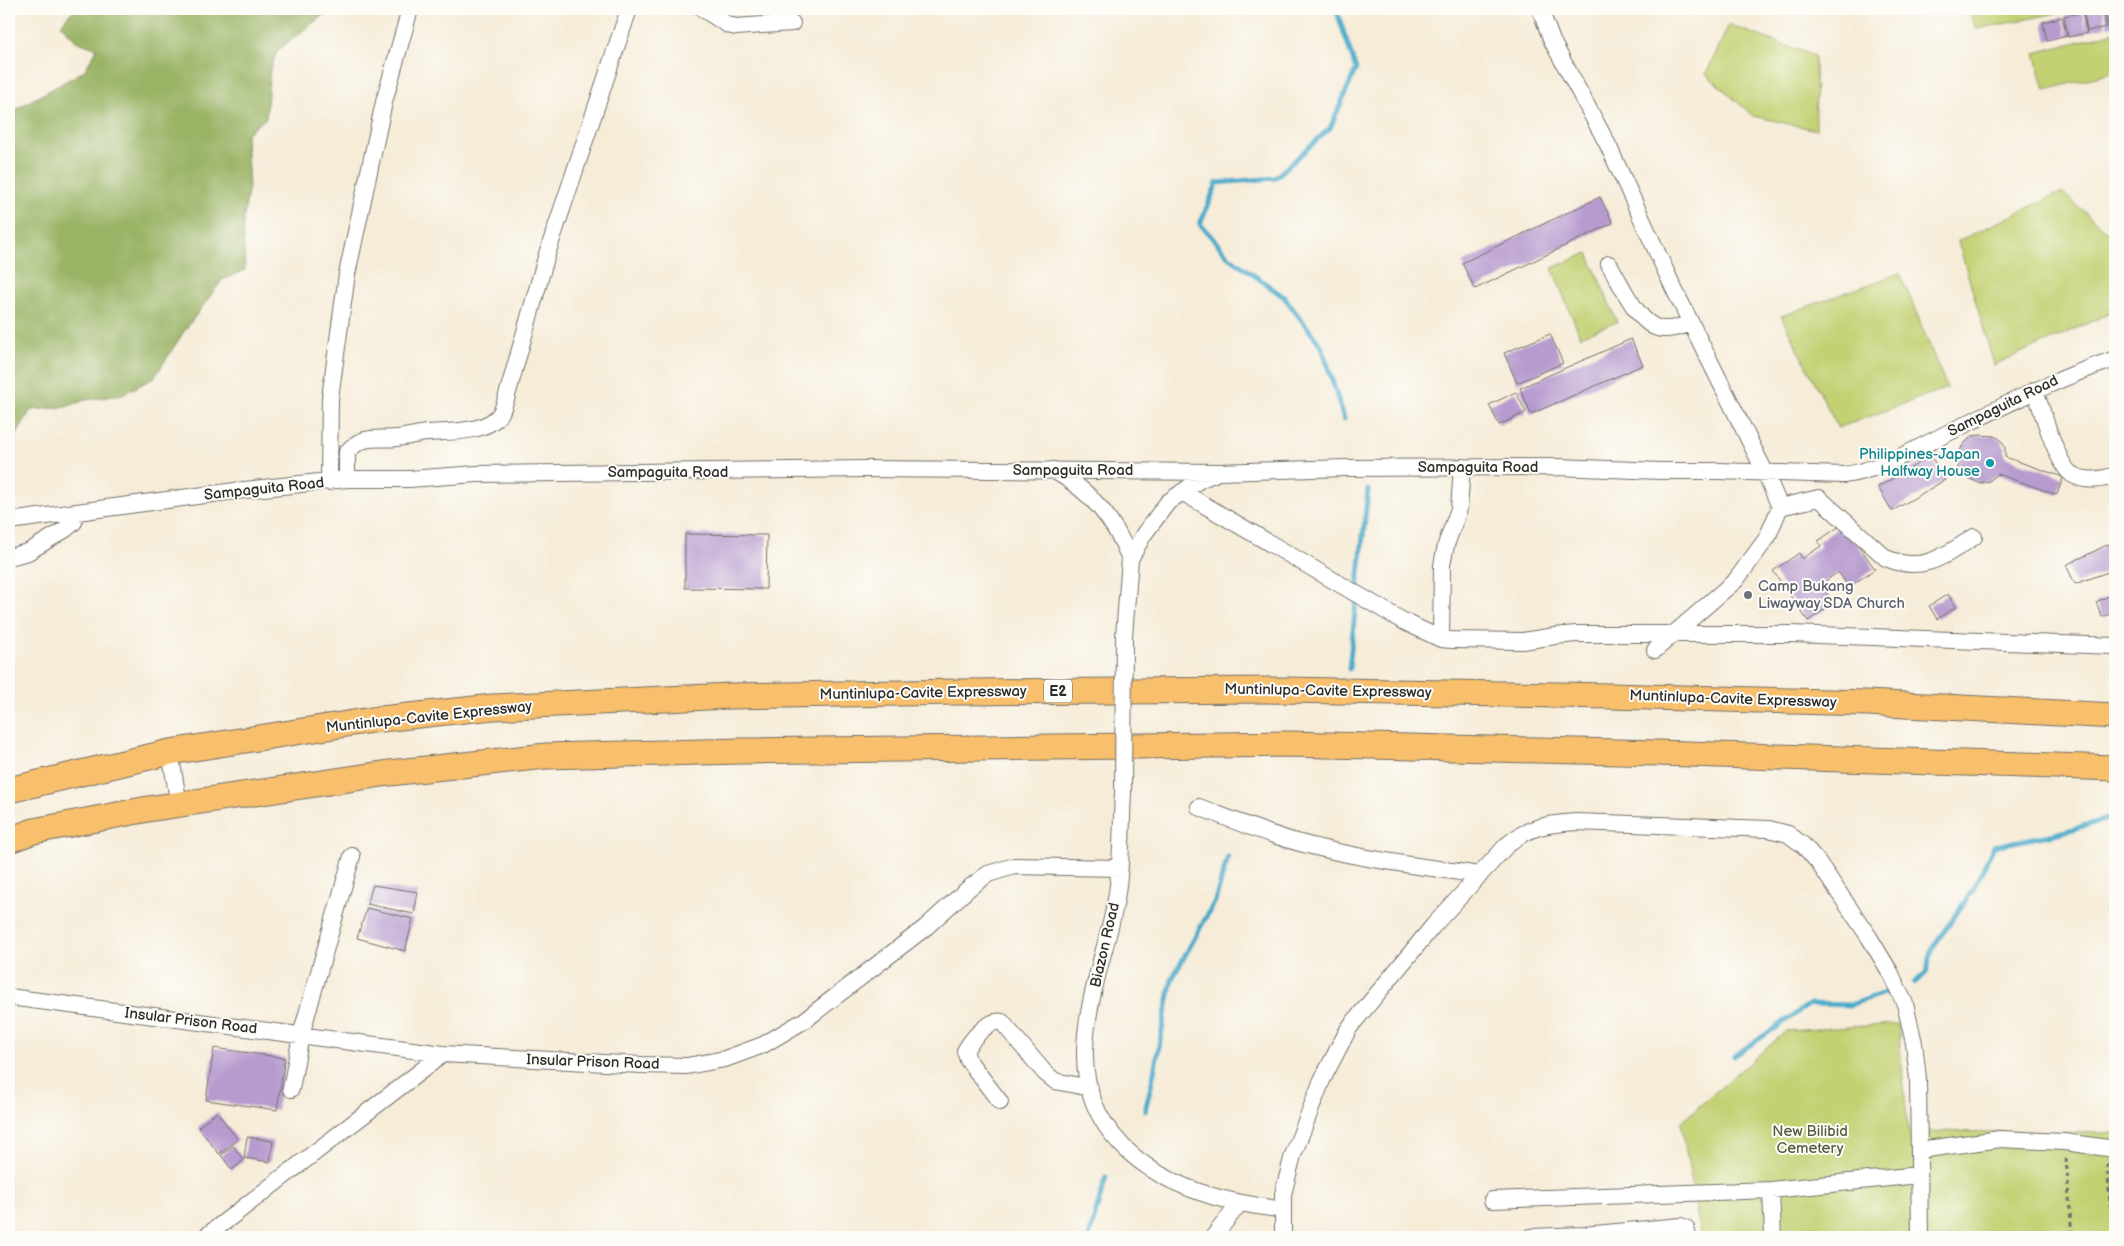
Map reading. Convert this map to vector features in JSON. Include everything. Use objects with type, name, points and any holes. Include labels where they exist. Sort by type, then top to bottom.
[{"type":"highway","name":"Muntinlupa-Cavite Expressway","points":[[9,790],[170,752],[372,720],[493,707],[731,696],[949,692],[1286,690],[1600,695],[1867,703],[2115,716]]},
{"type":"highway","points":[[9,840],[34,831],[179,805],[389,773],[546,756],[741,751],[1288,744],[1658,752],[2115,768]]},
{"type":"street","points":[[329,482],[330,398],[347,274],[384,102],[410,9]]},
{"type":"street","points":[[347,479],[347,452],[357,442],[364,439],[399,438],[426,433],[464,432],[492,422],[500,414],[506,399],[547,254],[629,9]]},
{"type":"street","points":[[703,9],[728,25],[736,27],[792,23]]},
{"type":"street","points":[[1540,9],[1552,42],[1607,143],[1690,323],[1780,508],[1767,538],[1736,580],[1655,650]]},
{"type":"street","points":[[1609,264],[1647,323],[1662,329],[1675,328],[1690,323]]},
{"type":"street","name":"Sampaguita Road","points":[[9,521],[235,491],[347,479],[477,474],[1052,470],[1218,472],[1557,467],[1661,472],[1857,474],[1912,451],[2035,390],[2076,372],[2115,359]]},
{"type":"street","points":[[2035,390],[2061,463],[2072,475],[2089,480],[2115,474]]},
{"type":"street","points":[[1441,639],[1442,565],[1446,545],[1458,510],[1462,467]]},
{"type":"street","name":"Biazon Road","points":[[1052,470],[1084,489],[1120,535],[1130,559]]},
{"type":"street","name":"Biazon Road","points":[[1218,472],[1201,479],[1168,502],[1144,534],[1130,559],[1124,636],[1123,792],[1120,868],[1114,908],[1094,986],[1085,1048],[1085,1065],[1095,1105],[1108,1131],[1136,1158],[1154,1172],[1211,1196],[1282,1210]]},
{"type":"street","points":[[1819,498],[1826,474]]},
{"type":"street","points":[[1182,492],[1403,621],[1441,639],[1523,641],[1576,634],[1791,634],[2115,646]]},
{"type":"street","points":[[1780,508],[1819,498]]},
{"type":"street","points":[[1819,498],[1886,558],[1898,563],[1910,566],[1929,562],[1945,556],[1974,537]]},
{"type":"street","points":[[9,557],[28,552],[66,529],[74,522],[74,513]]},
{"type":"street","points":[[170,752],[179,805]]},
{"type":"street","points":[[1199,807],[1246,826],[1298,843],[1364,857],[1480,876]]},
{"type":"street","points":[[1283,1237],[1283,1194],[1293,1155],[1322,1080],[1349,1028],[1433,926],[1520,833],[1548,824],[1576,822],[1760,828],[1788,834],[1803,845],[1818,862],[1870,938],[1890,972],[1904,1004],[1914,1044],[1918,1079],[1920,1237]]},
{"type":"street","points":[[291,1089],[302,1035],[352,856]]},
{"type":"street","name":"Insular Prison Road","points":[[9,997],[443,1054],[687,1066],[725,1059],[764,1045],[805,1020],[926,927],[969,888],[988,874],[1014,866],[1120,868]]},
{"type":"street","points":[[1000,1102],[968,1060],[965,1051],[968,1045],[991,1023],[997,1021],[1002,1022],[1045,1073],[1055,1081],[1090,1088]]},
{"type":"street","points":[[205,1237],[443,1054]]},
{"type":"street","points":[[1919,1150],[2000,1139],[2064,1142],[2110,1149]]},
{"type":"street","points":[[1492,1200],[1771,1190],[1919,1175]]},
{"type":"street","points":[[1771,1190],[1773,1237]]},
{"type":"street","points":[[1212,1237],[1240,1203]]},
{"type":"street","points":[[1531,1237],[1584,1235],[1681,1226],[1686,1228],[1688,1237]]},
{"type":"path","points":[[2064,1142],[2072,1237]]},
{"type":"path","points":[[2110,1149],[2108,1181],[2115,1228]]},
{"type":"green space","points":[[78,9],[331,9],[277,51],[270,70],[266,118],[246,134],[249,186],[243,223],[245,270],[222,280],[183,333],[154,378],[121,395],[85,400],[66,407],[31,410],[9,447],[9,113],[84,71],[97,49],[76,41],[61,25],[69,14]]},
{"type":"green space","points":[[1967,9],[2077,9],[1977,29]]},
{"type":"green space","points":[[1729,25],[1815,56],[1816,130],[1753,116],[1706,74]]},
{"type":"green space","points":[[2115,32],[2115,72],[2045,90],[2035,53]]},
{"type":"green space","points":[[2062,192],[2115,239],[2115,311],[1994,365],[1958,241]]},
{"type":"green space","points":[[1588,253],[1617,322],[1580,336],[1552,268]]},
{"type":"green space","points":[[1900,273],[1947,388],[1838,428],[1781,316]]},
{"type":"green space","name":"New Bilibid Cemetery","points":[[1898,1024],[1908,1131],[2115,1133],[2115,1237],[1701,1237],[1681,1122],[1786,1031]]},
{"type":"building","points":[[2103,9],[2106,27],[2087,31],[2084,13]]},
{"type":"building","points":[[2105,9],[2115,9],[2115,25],[2108,27]]},
{"type":"building","points":[[2082,13],[2087,33],[2068,37],[2064,16]]},
{"type":"building","points":[[2062,17],[2067,36],[2047,41],[2043,22]]},
{"type":"building","points":[[1600,197],[1613,223],[1475,289],[1462,263]]},
{"type":"building","points":[[1550,334],[1563,363],[1517,383],[1504,353]]},
{"type":"building","points":[[1631,339],[1643,365],[1531,414],[1520,388]]},
{"type":"building","points":[[1516,392],[1526,412],[1499,425],[1489,405]]},
{"type":"building","name":"Philippines-Japan Halfway House","points":[[1972,436],[1994,436],[2000,439],[2005,447],[2005,457],[2063,477],[2057,495],[1998,474],[1989,481],[1979,483],[1968,478],[1958,469],[1958,455],[1963,445]]},
{"type":"building","points":[[1931,456],[1945,480],[1892,511],[1878,487]]},
{"type":"building","points":[[1843,524],[1875,569],[1849,587],[1838,572],[1820,585],[1834,603],[1808,621],[1773,571],[1799,553],[1802,559],[1821,546],[1818,541]]},
{"type":"building","points":[[685,534],[767,535],[766,589],[685,588]]},
{"type":"building","points":[[2109,544],[2113,553],[2108,572],[2075,584],[2066,565]]},
{"type":"building","points":[[1948,594],[1956,607],[1937,619],[1929,606]]},
{"type":"building","points":[[2111,595],[2115,603],[2115,612],[2102,617],[2096,602]]},
{"type":"building","points":[[373,885],[418,892],[414,914],[367,904]]},
{"type":"building","points":[[367,908],[413,919],[405,951],[357,938]]},
{"type":"building","points":[[214,1048],[285,1058],[277,1110],[206,1100]]},
{"type":"building","points":[[217,1112],[238,1140],[219,1154],[198,1127]]},
{"type":"building","points":[[247,1137],[273,1141],[270,1162],[244,1158]]},
{"type":"building","points":[[233,1146],[244,1160],[232,1170],[221,1155]]},
{"type":"waterway","points":[[1336,9],[1356,69],[1330,128],[1275,178],[1217,183],[1200,224],[1229,257],[1284,297],[1322,347],[1344,419]]},
{"type":"waterway","points":[[1349,669],[1368,490]]},
{"type":"waterway","points":[[1914,983],[1926,973],[1933,947],[1972,891],[1994,846],[2055,834],[2115,817]]},
{"type":"waterway","points":[[1145,1111],[1172,979],[1215,901],[1228,857]]},
{"type":"waterway","points":[[1734,1056],[1810,1004],[1850,1005],[1887,992]]},
{"type":"waterway","points":[[1089,1237],[1106,1177]]},
{"type":"place","name":"Philippines-Japan Halfway House","points":[[1990,463]]},
{"type":"place","name":"Camp Bukang Liwayway SDA Church","points":[[1748,595]]}]
